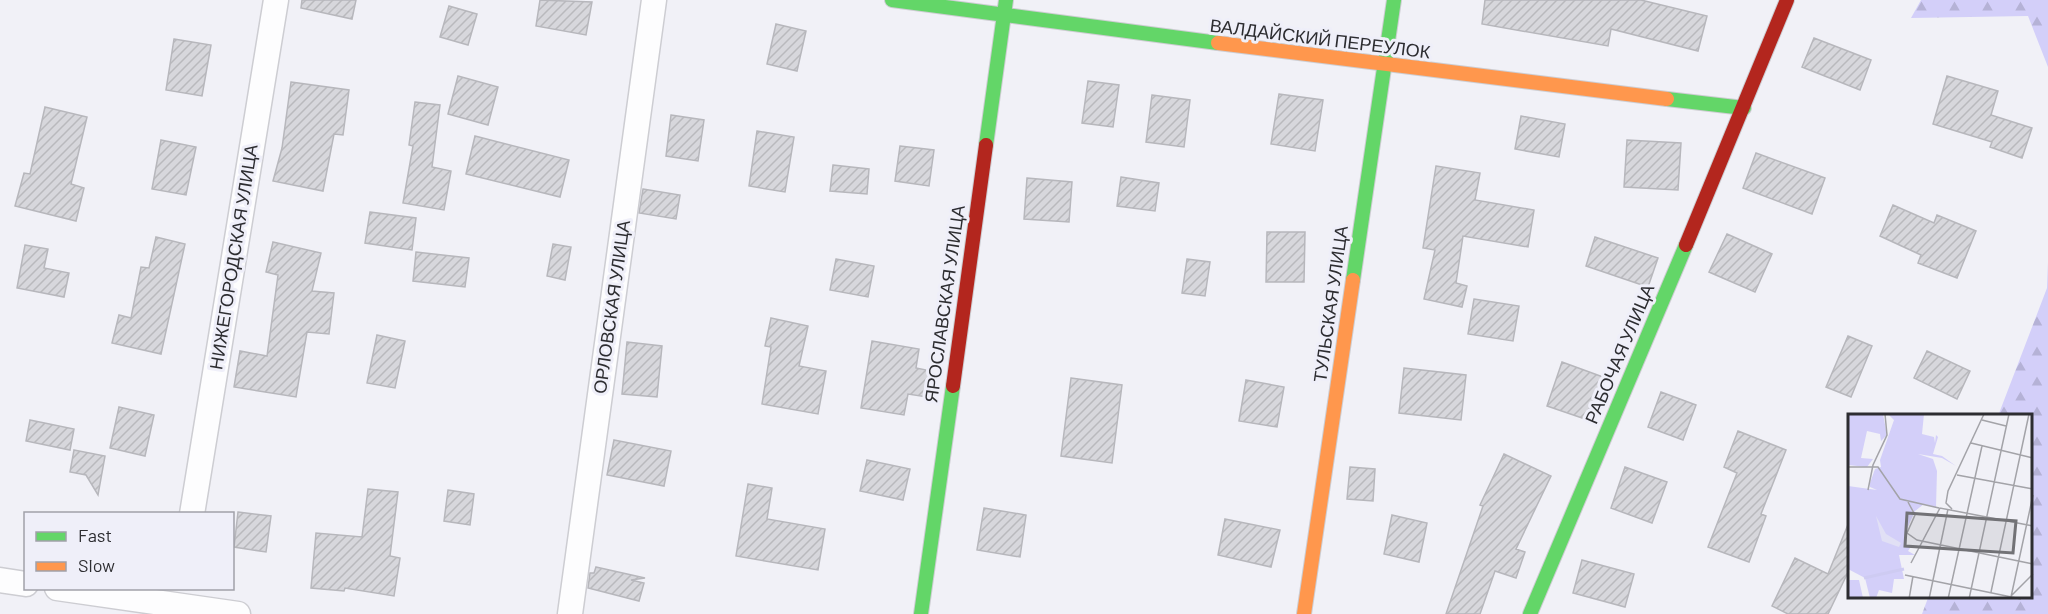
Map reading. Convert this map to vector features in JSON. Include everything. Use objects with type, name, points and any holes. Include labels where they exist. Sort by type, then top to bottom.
[{"type":"street","name":"НИЖЕГОРОДСКАЯ УЛИЦА","points":[[192,512],[276,0]]},
{"type":"street","name":"ОРЛОВСКАЯ УЛИЦА","points":[[570,614],[654,0]]},
{"type":"street","name":"ВАЛДАЙСКИЙ ПЕРЕУЛОК","points":[[892,0],[1384,65],[1744,108]]},
{"type":"street","name":"ЯРОСЛАВСКАЯ УЛИЦА","points":[[921,614],[1006,0]]},
{"type":"street","name":"ТУЛЬСКАЯ УЛИЦА","points":[[1304,614],[1394,0]]},
{"type":"street","name":"РАБОЧАЯ УЛИЦА","points":[[1530,614],[1744,108],[1787,0]]},
{"type":"street","points":[[0,580],[24,584]]},
{"type":"street","points":[[73,590],[177,603],[238,614]]},
{"type":"green space","points":[[1921,0],[2048,0],[2048,67],[2028,16],[1911,18]]},
{"type":"green space","points":[[2048,262],[2048,614],[1922,614],[1928,599],[2033,599],[2033,414],[1999,414],[2047,288]]},
{"type":"building","points":[[302,0],[356,0],[352,19],[301,8]]},
{"type":"building","points":[[540,0],[592,2],[586,35],[536,26]]},
{"type":"building","points":[[1485,0],[1641,0],[1707,16],[1698,51],[1611,29],[1608,46],[1482,24]]},
{"type":"building","points":[[449,6],[477,14],[468,45],[440,37]]},
{"type":"building","points":[[776,24],[806,31],[797,71],[767,64]]},
{"type":"building","points":[[1814,38],[1871,60],[1860,90],[1802,67]]},
{"type":"building","points":[[174,39],[211,45],[202,96],[166,90]]},
{"type":"building","points":[[458,76],[498,87],[488,125],[448,114]]},
{"type":"building","points":[[1947,76],[1998,91],[1991,115],[2032,128],[2022,158],[1990,147],[1992,142],[1933,124]]},
{"type":"building","points":[[1088,81],[1119,85],[1113,127],[1082,123]]},
{"type":"building","points":[[291,82],[349,90],[343,135],[334,134],[323,191],[273,181],[282,148]]},
{"type":"building","points":[[1279,94],[1323,100],[1315,151],[1271,144]]},
{"type":"building","points":[[1152,95],[1190,100],[1184,147],[1146,142]]},
{"type":"building","points":[[415,102],[440,105],[432,167],[451,171],[444,210],[403,203],[413,146],[409,145]]},
{"type":"building","points":[[45,107],[87,117],[71,184],[84,188],[76,221],[15,206],[24,173],[30,174]]},
{"type":"building","points":[[671,115],[704,120],[698,161],[666,156]]},
{"type":"building","points":[[1521,116],[1565,124],[1559,157],[1515,149]]},
{"type":"building","points":[[757,131],[794,137],[785,192],[749,186]]},
{"type":"building","points":[[475,136],[569,160],[560,197],[466,174]]},
{"type":"building","points":[[161,140],[196,147],[186,195],[152,189]]},
{"type":"building","points":[[1627,140],[1681,143],[1678,190],[1624,187]]},
{"type":"building","points":[[900,146],[934,150],[929,186],[895,181]]},
{"type":"building","points":[[1756,153],[1825,178],[1812,214],[1743,188]]},
{"type":"building","points":[[833,165],[869,169],[867,194],[830,191]]},
{"type":"building","points":[[1436,166],[1480,173],[1475,200],[1534,210],[1528,247],[1463,236],[1456,283],[1467,286],[1462,307],[1424,299],[1435,250],[1423,248]]},
{"type":"building","points":[[1121,177],[1159,183],[1155,211],[1117,206]]},
{"type":"building","points":[[1027,178],[1072,182],[1069,222],[1024,219]]},
{"type":"building","points":[[643,189],[680,195],[676,219],[639,213]]},
{"type":"building","points":[[1893,205],[1934,223],[1937,215],[1976,231],[1957,278],[1918,263],[1921,255],[1880,236]]},
{"type":"building","points":[[370,212],[416,218],[412,250],[365,243]]},
{"type":"building","points":[[1267,232],[1305,232],[1304,282],[1266,282]]},
{"type":"building","points":[[1727,234],[1772,254],[1755,292],[1709,272]]},
{"type":"building","points":[[156,237],[185,244],[161,354],[112,343],[119,315],[131,318],[141,267],[149,268]]},
{"type":"building","points":[[1595,237],[1658,258],[1648,287],[1586,266]]},
{"type":"building","points":[[273,242],[321,253],[312,291],[334,293],[329,334],[307,332],[296,397],[234,387],[240,351],[267,356],[278,275],[266,272]]},
{"type":"building","points":[[553,244],[571,247],[565,280],[547,276]]},
{"type":"building","points":[[25,245],[48,249],[44,268],[69,273],[64,297],[17,288]]},
{"type":"building","points":[[416,252],[469,258],[465,287],[413,281]]},
{"type":"building","points":[[836,259],[874,266],[868,297],[830,290]]},
{"type":"building","points":[[1187,259],[1210,262],[1205,296],[1182,293]]},
{"type":"building","points":[[1474,299],[1519,306],[1513,341],[1468,334]]},
{"type":"building","points":[[771,318],[808,326],[799,366],[826,371],[818,414],[762,404],[771,347],[765,346]]},
{"type":"building","points":[[377,335],[405,341],[395,388],[367,383]]},
{"type":"building","points":[[1848,336],[1872,346],[1851,397],[1826,387]]},
{"type":"building","points":[[872,341],[919,349],[916,368],[931,371],[927,397],[908,394],[904,415],[861,408]]},
{"type":"building","points":[[627,342],[662,346],[657,397],[622,394]]},
{"type":"building","points":[[1927,351],[1970,371],[1957,399],[1914,378]]},
{"type":"building","points":[[1562,362],[1603,377],[1588,420],[1547,406]]},
{"type":"building","points":[[1404,368],[1466,375],[1461,420],[1399,413]]},
{"type":"building","points":[[1071,378],[1122,385],[1112,463],[1061,456]]},
{"type":"building","points":[[1246,380],[1284,387],[1277,427],[1239,421]]},
{"type":"building","points":[[1661,392],[1696,405],[1683,440],[1648,427]]},
{"type":"building","points":[[119,407],[154,415],[145,456],[110,448]]},
{"type":"building","points":[[30,420],[74,429],[70,450],[26,441]]},
{"type":"building","points":[[1738,431],[1786,450],[1761,514],[1766,516],[1749,562],[1708,547],[1737,473],[1724,467]]},
{"type":"building","points":[[614,440],[671,451],[664,486],[607,475]]},
{"type":"building","points":[[74,450],[105,456],[98,495],[86,475],[70,472]]},
{"type":"building","points":[[1504,454],[1551,476],[1516,549],[1525,552],[1516,578],[1495,571],[1480,614],[1446,614],[1483,506],[1480,505]]},
{"type":"building","points":[[867,460],[910,469],[903,500],[860,491]]},
{"type":"building","points":[[1350,467],[1375,469],[1373,501],[1347,499]]},
{"type":"building","points":[[1625,467],[1667,482],[1652,523],[1611,508]]},
{"type":"building","points":[[748,484],[772,488],[767,519],[825,529],[818,570],[736,556]]},
{"type":"building","points":[[368,489],[398,492],[390,556],[400,558],[394,596],[345,588],[344,591],[311,588],[316,533],[362,537]]},
{"type":"building","points":[[448,490],[474,494],[470,525],[444,521]]},
{"type":"building","points":[[984,508],[1026,515],[1020,557],[977,550]]},
{"type":"building","points":[[238,512],[271,516],[266,552],[234,547]]},
{"type":"building","points":[[1392,515],[1427,523],[1419,562],[1384,554]]},
{"type":"building","points":[[1225,519],[1280,530],[1271,567],[1218,555]]},
{"type":"building","points":[[1848,524],[1848,572],[1828,614],[1788,614],[1772,606],[1795,558],[1828,574]]},
{"type":"building","points":[[1582,560],[1634,574],[1625,607],[1573,593]]},
{"type":"building","points":[[596,567],[645,578],[631,580],[644,583],[639,601],[588,588],[590,573],[594,573]]},
{"type":"traffic: fast","points":[[892,0],[1218,43]]},
{"type":"traffic: fast","points":[[986,145],[1006,0]]},
{"type":"traffic: fast","points":[[1353,280],[1394,0]]},
{"type":"traffic: fast","points":[[1667,99],[1744,108]]},
{"type":"traffic: fast","points":[[1530,614],[1686,245]]},
{"type":"traffic: fast","points":[[921,614],[953,386]]},
{"type":"traffic: slow","points":[[1218,43],[1667,99]]},
{"type":"traffic: slow","points":[[1304,614],[1353,280]]},
{"type":"traffic: jam","points":[[1686,245],[1787,0]]},
{"type":"traffic: jam","points":[[953,386],[986,145]]}]
